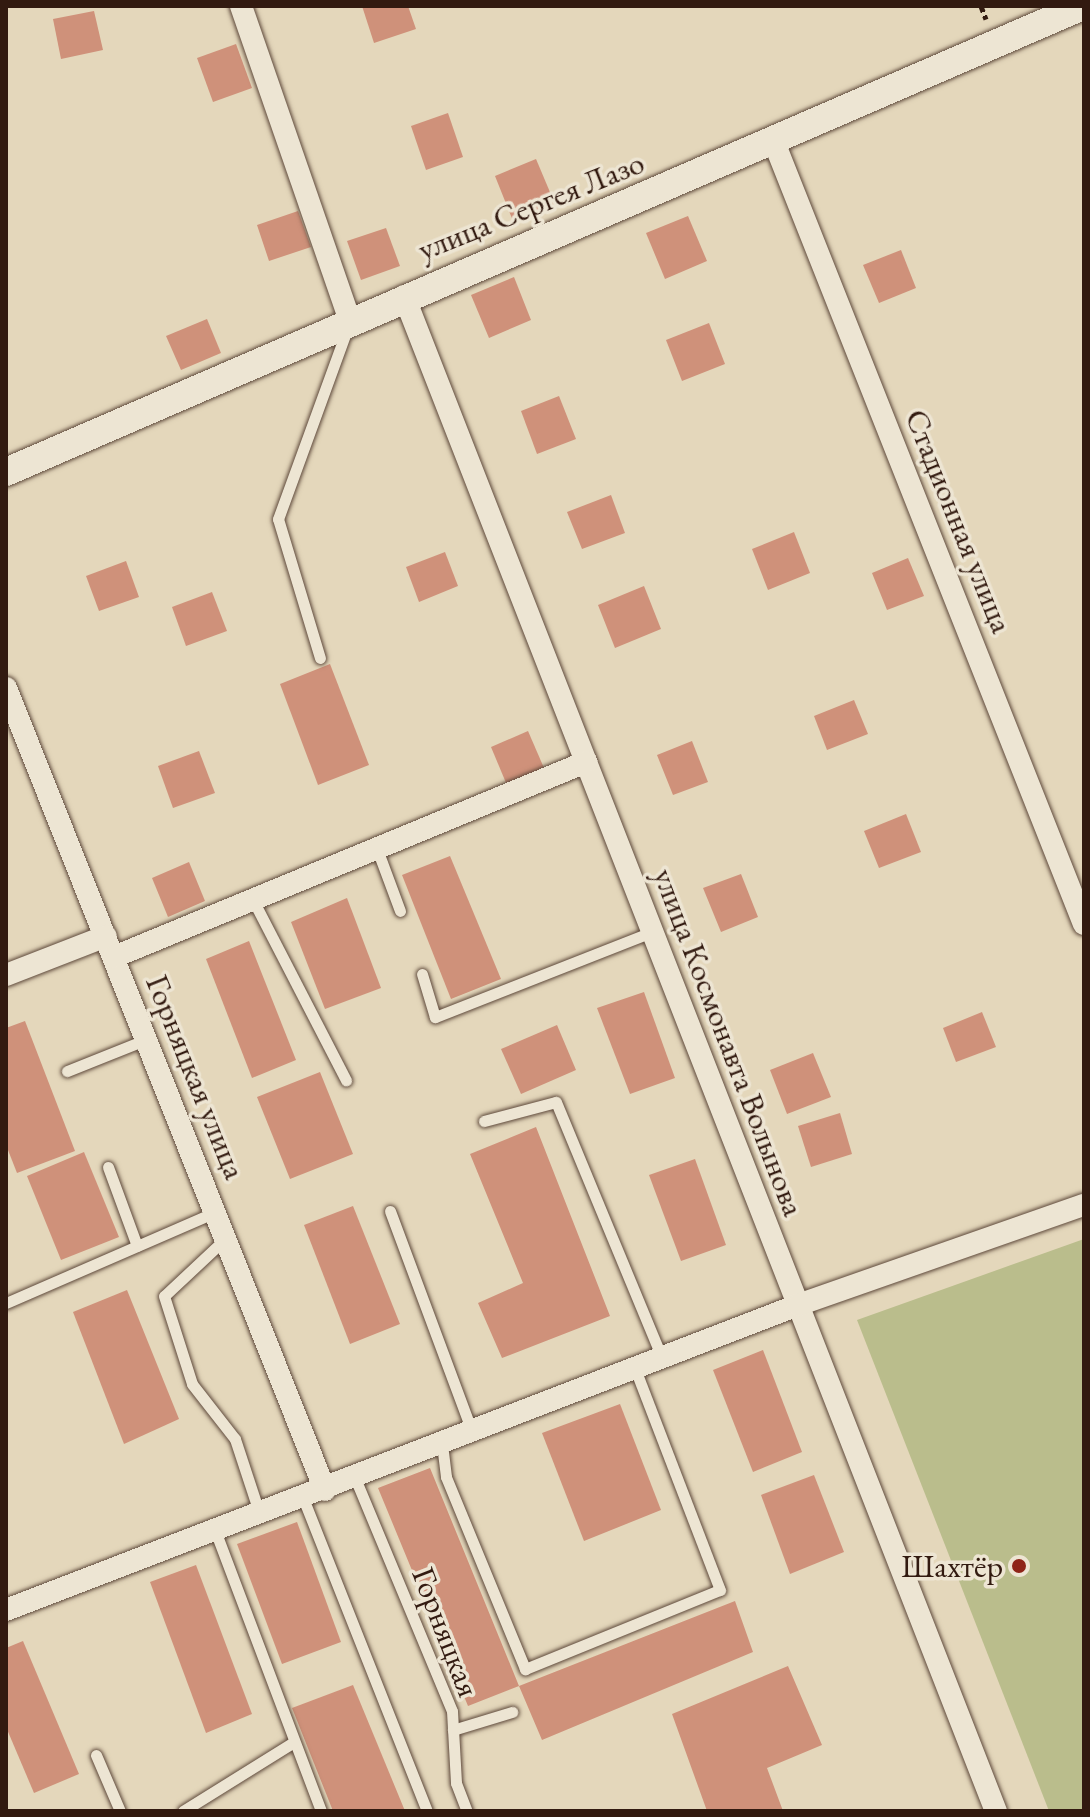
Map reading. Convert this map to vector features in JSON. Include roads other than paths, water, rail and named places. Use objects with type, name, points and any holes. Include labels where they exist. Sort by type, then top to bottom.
[{"type":"street","points":[[241,6],[350,321]]},
{"type":"street","name":"улица Сергея Лазо","points":[[6,472],[404,296],[774,142],[1083,6]]},
{"type":"street","name":"Стадионная улица","points":[[774,142],[1084,924]]},
{"type":"street","name":"улица Космонавта Волынова","points":[[404,296],[996,1811]]},
{"type":"street","name":"Горняцкая улица","points":[[6,688],[325,1490]]},
{"type":"street","points":[[114,957],[586,762]]},
{"type":"street","points":[[6,975],[106,936]]},
{"type":"street","points":[[6,1610],[216,1533],[798,1305],[1084,1205]]},
{"type":"lane","points":[[320,658],[278,519],[350,321]]},
{"type":"lane","points":[[377,849],[400,911]]},
{"type":"lane","points":[[253,900],[346,1080]]},
{"type":"lane","points":[[422,974],[435,1017],[652,932]]},
{"type":"lane","points":[[67,1071],[147,1039]]},
{"type":"lane","points":[[484,1121],[556,1102],[662,1358]]},
{"type":"lane","points":[[108,1167],[137,1246]]},
{"type":"lane","points":[[390,1211],[472,1432]]},
{"type":"lane","points":[[6,1303],[215,1212]]},
{"type":"lane","points":[[225,1239],[164,1296],[192,1384],[235,1439],[260,1515]]},
{"type":"lane","points":[[442,1444],[446,1477],[525,1669],[720,1590],[635,1368]]},
{"type":"lane","name":"Горняцкая","points":[[355,1478],[452,1711],[456,1783],[467,1811]]},
{"type":"lane","points":[[303,1498],[427,1811]]},
{"type":"lane","points":[[216,1533],[321,1811]]},
{"type":"lane","points":[[453,1730],[512,1712]]},
{"type":"lane","points":[[183,1811],[294,1742]]},
{"type":"lane","points":[[96,1755],[120,1811]]},
{"type":"place","name":"Шахтёр","points":[[1019,1566]]}]
